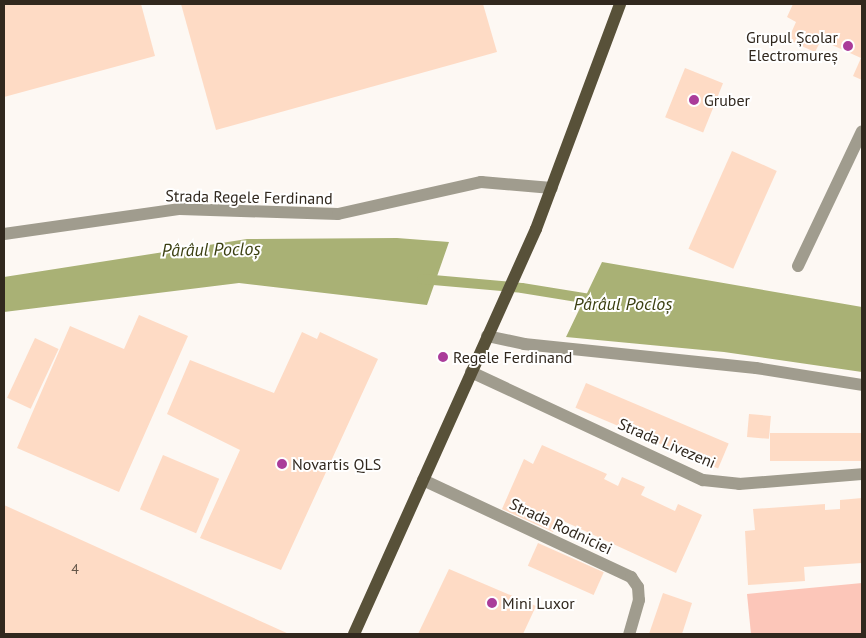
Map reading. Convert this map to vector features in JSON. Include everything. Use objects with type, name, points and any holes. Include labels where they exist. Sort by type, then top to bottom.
[{"type":"main road","points":[[354,634],[536,229],[620,4]]},
{"type":"street","points":[[798,266],[862,131]]},
{"type":"street","name":"Strada Regele Ferdinand","points":[[4,234],[180,209],[338,214],[482,182],[552,188]]},
{"type":"street","points":[[488,334],[524,344],[756,368],[862,385]]},
{"type":"street","name":"Strada Livezeni","points":[[471,372],[703,480],[739,484],[862,474]]},
{"type":"street","name":"Strada Rodniciei","points":[[423,480],[631,576],[638,587],[639,600],[629,634]]},
{"type":"shaded area","points":[[862,583],[862,634],[751,634],[747,594]]},
{"type":"water","points":[[397,238],[449,242],[427,305],[239,283],[4,312],[4,277],[247,239]]},
{"type":"water","name":"Pârâul Pocloș","points":[[602,262],[862,307],[862,372],[724,352],[566,337]]},
{"type":"building","points":[[4,4],[141,4],[155,56],[4,97]]},
{"type":"building","points":[[181,4],[483,4],[497,52],[216,130]]},
{"type":"building","name":"Grupul Școlar Electromureș","points":[[793,4],[862,4],[862,80],[853,76],[861,58],[821,40],[815,52],[788,40],[796,22],[787,17]]},
{"type":"building","name":"Gruber","points":[[685,68],[723,83],[703,132],[665,117]]},
{"type":"building","points":[[732,151],[777,171],[733,269],[688,249]]},
{"type":"building","points":[[139,315],[188,336],[119,492],[17,448],[70,326],[124,349]]},
{"type":"building","name":"Novartis QLS","points":[[302,332],[317,339],[320,332],[378,359],[281,570],[200,538],[240,450],[167,414],[190,360],[274,393]]},
{"type":"building","points":[[35,338],[59,349],[31,409],[7,398]]},
{"type":"building","points":[[586,383],[729,444],[718,468],[575,408]]},
{"type":"building","points":[[749,414],[771,416],[769,439],[747,437]]},
{"type":"building","points":[[770,433],[862,433],[862,461],[770,461]]},
{"type":"building","points":[[542,445],[607,474],[604,479],[618,486],[622,477],[645,487],[641,495],[675,511],[678,504],[702,515],[676,573],[559,519],[553,532],[502,509],[524,459],[533,464]]},
{"type":"building","points":[[163,455],[219,479],[196,533],[140,509]]},
{"type":"building","points":[[862,498],[862,563],[804,567],[805,581],[748,585],[745,531],[755,530],[753,509],[825,504],[825,510],[840,509],[840,500]]},
{"type":"building","points":[[4,505],[289,634],[4,634]]},
{"type":"building","points":[[538,543],[604,572],[594,595],[528,566]]},
{"type":"building","points":[[449,569],[536,606],[523,634],[418,634]]},
{"type":"building","points":[[663,593],[692,603],[682,634],[649,634]]},
{"type":"waterway","name":"Pârâul Pocloș","points":[[422,279],[522,288],[596,300]]},
{"type":"place","name":"Grupul Școlar Electromureș","points":[[848,46]]},
{"type":"place","name":"Gruber","points":[[694,100]]},
{"type":"place","name":"Regele Ferdinand","points":[[443,357]]},
{"type":"place","name":"Novartis QLS","points":[[282,464]]},
{"type":"place","name":"Mini Luxor","points":[[492,603]]}]
